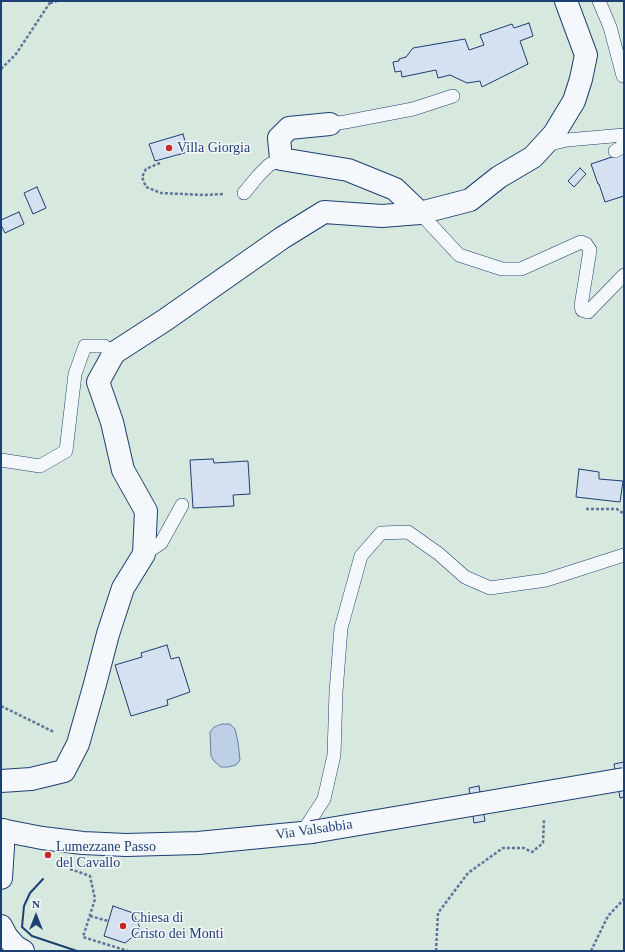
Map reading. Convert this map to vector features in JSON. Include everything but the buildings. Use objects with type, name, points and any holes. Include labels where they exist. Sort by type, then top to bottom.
[{"type":"street","points":[[1,781],[31,779],[64,770],[78,744],[108,634],[123,588],[144,554],[146,511],[123,470],[112,422],[98,382],[114,354],[282,238],[324,212],[382,216],[420,213],[470,200],[499,177],[533,157],[554,134],[574,101],[581,79],[586,54],[566,1]]},
{"type":"street","points":[[330,124],[288,128],[279,138],[281,159],[348,170],[395,189],[420,213]]},
{"type":"street","name":"Via Valsabbia","points":[[2,830],[42,838],[83,843],[126,845],[198,843],[307,833],[624,779]]},
{"type":"street","points":[[1,878],[3,847],[2,830]]},
{"type":"street","points":[[1,926],[16,947],[23,951]]},
{"type":"lane","points":[[599,1],[610,27],[623,76]]},
{"type":"lane","points":[[330,124],[413,109],[453,96]]},
{"type":"lane","points":[[544,145],[567,140],[624,135]]},
{"type":"lane","points":[[244,193],[269,165],[281,159]]},
{"type":"lane","points":[[420,213],[459,255],[502,269],[521,269],[581,242],[586,244],[590,250],[581,306],[582,310],[588,312],[624,276]]},
{"type":"lane","points":[[1,460],[40,466],[66,451],[75,374],[85,346],[104,346],[114,354]]},
{"type":"lane","points":[[144,554],[161,543],[182,505]]},
{"type":"lane","points":[[307,833],[324,799],[334,755],[336,692],[341,628],[361,556],[381,533],[408,532],[439,554],[465,577],[490,588],[546,580],[624,555]]},
{"type":"path","points":[[1,69],[16,54],[50,2],[57,1]]},
{"type":"path","points":[[160,163],[146,169],[142,177],[146,188],[161,193],[205,195],[244,193]]},
{"type":"path","points":[[586,509],[617,509],[624,514]]},
{"type":"path","points":[[1,706],[78,744]]},
{"type":"path","points":[[436,951],[438,913],[468,873],[503,848],[524,848],[532,852],[543,843],[544,816]]},
{"type":"path","points":[[90,876],[95,899],[83,936],[128,951]]},
{"type":"path","points":[[591,951],[608,916],[624,899]]},
{"type":"path","points":[[90,916],[108,921]]},
{"type":"shaded area","points":[[1,1],[624,1],[624,951],[1,951]]},
{"type":"water","points":[[222,724],[230,724],[235,729],[238,742],[240,760],[236,765],[228,767],[221,767],[211,756],[210,732],[214,727]]},
{"type":"wall","points":[[43,879],[30,893],[24,906],[22,927],[32,936],[77,951]]},
{"type":"place","name":"Villa Giorgia","points":[[169,148]]},
{"type":"place","name":"Lumezzane Passo del Cavallo","points":[[48,855]]},
{"type":"place","name":"Chiesa di Cristo dei Monti","points":[[123,926]]}]
